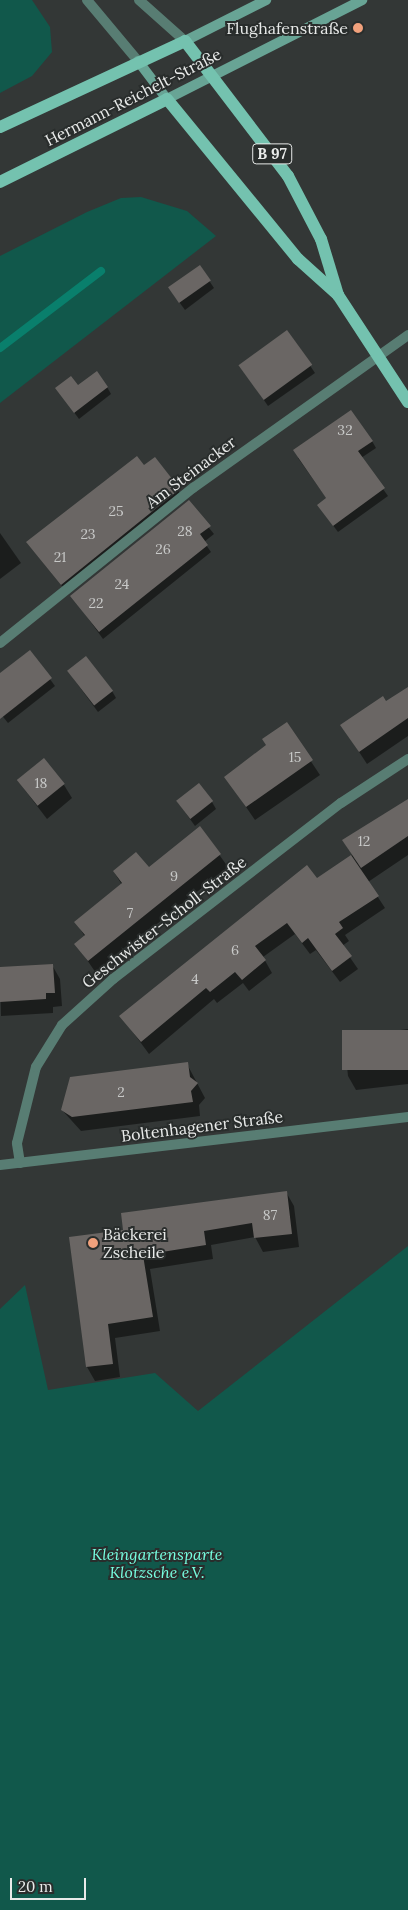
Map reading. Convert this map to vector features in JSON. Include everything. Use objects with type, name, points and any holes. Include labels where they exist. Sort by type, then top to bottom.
[{"type":"main road","name":"Hermann-Reichelt-Straße","points":[[0,127],[138,61],[185,41],[266,0]]},
{"type":"main road","name":"Hermann-Reichelt-Straße","points":[[0,182],[362,0]]},
{"type":"main road","name":"B 97","points":[[185,41],[214,75],[288,176],[321,239],[338,295]]},
{"type":"main road","points":[[138,61],[167,99]]},
{"type":"main road","name":"B 97","points":[[167,99],[298,259],[338,295],[379,354],[408,402]]},
{"type":"street","points":[[86,0],[138,61]]},
{"type":"street","points":[[139,0],[185,41]]},
{"type":"street","name":"Am Steinacker","points":[[0,643],[193,488],[408,334]]},
{"type":"street","name":"Geschwister-Scholl-Straße","points":[[20,1163],[17,1143],[36,1067],[62,1025],[113,979],[301,834],[408,759]]},
{"type":"street","name":"Boltenhagener Straße","points":[[0,1165],[408,1117]]},
{"type":"green space","points":[[0,0],[32,0],[50,27],[52,52],[32,76],[0,93]]},
{"type":"green space","points":[[141,197],[187,211],[216,236],[0,403],[0,256],[87,212],[121,198]]},
{"type":"green space","name":"Kleingartensparte Klotzsche e.V.","points":[[408,1246],[408,1910],[0,1910],[0,1309],[25,1285],[48,1390],[155,1373],[198,1411]]},
{"type":"building","points":[[200,265],[211,281],[179,303],[168,287]]},
{"type":"building","points":[[287,330],[312,365],[264,400],[238,365]]},
{"type":"building","points":[[97,371],[108,387],[74,413],[55,388],[71,376],[78,385]]},
{"type":"building","points":[[351,410],[373,441],[358,451],[385,488],[333,526],[317,505],[326,498],[293,450]]},
{"type":"building","points":[[137,456],[144,465],[155,457],[180,489],[61,585],[26,542]]},
{"type":"building","points":[[189,500],[211,526],[200,534],[208,545],[99,632],[70,596]]},
{"type":"building","points":[[30,650],[52,678],[0,719],[0,673]]},
{"type":"building","points":[[86,656],[113,691],[94,705],[67,671]]},
{"type":"building","points":[[408,687],[408,718],[359,752],[340,725],[383,696],[386,701]]},
{"type":"building","points":[[287,722],[313,760],[246,807],[224,777],[266,745],[262,739]]},
{"type":"building","points":[[44,758],[65,784],[38,806],[17,780]]},
{"type":"building","points":[[199,783],[213,801],[190,819],[176,801]]},
{"type":"building","points":[[408,799],[408,836],[361,868],[342,840]]},
{"type":"building","points":[[200,826],[221,854],[88,961],[74,944],[85,935],[74,922],[122,883],[113,871],[136,852],[149,867]]},
{"type":"building","points":[[351,855],[379,896],[339,922],[343,928],[335,934],[352,956],[332,971],[308,938],[302,943],[287,923],[255,946],[266,960],[242,980],[235,972],[210,992],[206,988],[141,1042],[119,1016],[307,865],[317,878]]},
{"type":"building","points":[[53,964],[55,993],[46,993],[46,999],[0,1002],[0,967]]},
{"type":"building","points":[[342,1030],[408,1030],[408,1070],[342,1070]]},
{"type":"building","points":[[188,1062],[190,1077],[198,1083],[191,1091],[193,1102],[72,1117],[61,1110],[70,1077]]},
{"type":"building","points":[[287,1191],[292,1234],[254,1238],[252,1223],[204,1231],[206,1245],[143,1255],[153,1317],[108,1324],[113,1364],[86,1367],[69,1237],[123,1230],[121,1213]]},
{"type":"waterway","points":[[0,348],[101,271]]},
{"type":"place","name":"Flughafenstraße","points":[[358,28]]},
{"type":"place","name":"Bäckerei Zscheile","points":[[93,1243]]}]
